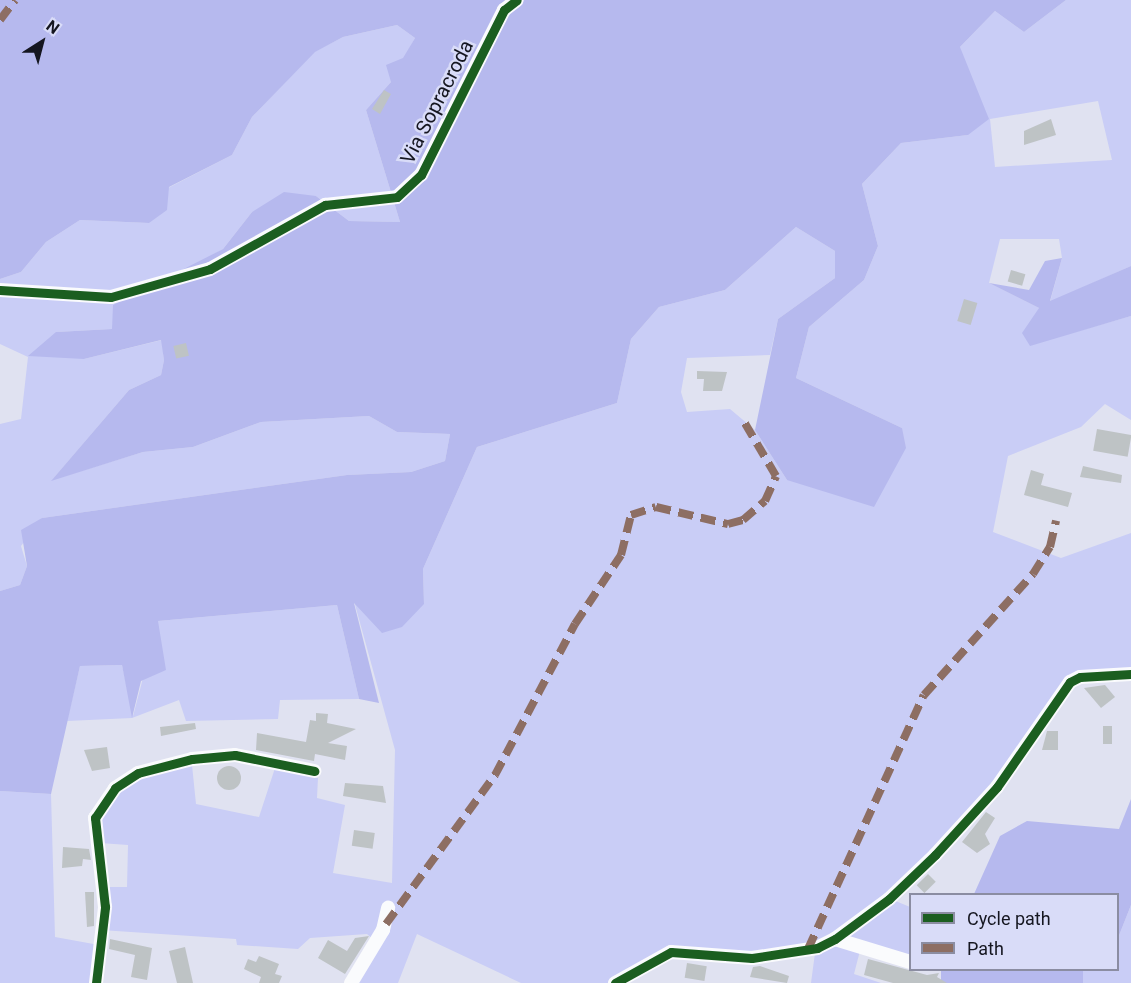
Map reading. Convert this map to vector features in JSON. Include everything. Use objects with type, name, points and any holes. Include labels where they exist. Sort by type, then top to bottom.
[{"type":"street","name":"Via Sopracroda","points":[[0,290],[111,297],[210,269],[325,205],[397,197],[420,175],[504,10],[517,0]]},
{"type":"street","points":[[615,983],[671,952],[752,958],[817,948],[835,939],[888,899],[935,855],[997,787],[1070,682],[1080,677],[1131,674]]},
{"type":"street","points":[[96,983],[105,907],[95,818],[115,789],[138,773],[192,759],[236,755],[314,771]]},
{"type":"street","points":[[351,983],[384,930],[388,908]]},
{"type":"street","points":[[835,939],[909,962]]},
{"type":"shaded area","points":[[0,0],[1066,0],[1024,32],[995,11],[960,47],[989,119],[968,135],[901,143],[862,184],[878,246],[864,280],[809,327],[796,378],[902,428],[906,448],[874,507],[787,480],[755,430],[778,319],[835,278],[835,251],[796,227],[725,290],[659,307],[631,339],[617,403],[477,447],[423,569],[424,604],[402,627],[382,633],[354,603],[379,703],[359,699],[337,605],[158,621],[166,670],[141,681],[132,718],[122,665],[80,666],[51,794],[0,791],[0,591],[20,585],[27,566],[21,530],[42,518],[347,475],[411,472],[445,461],[450,434],[397,432],[369,416],[261,422],[193,447],[143,452],[51,481],[129,390],[161,375],[164,360],[161,340],[84,359],[28,356],[56,332],[112,329],[113,305],[223,249],[252,212],[284,192],[316,196],[349,221],[400,222],[366,110],[391,82],[386,65],[403,58],[415,38],[397,25],[343,37],[315,52],[252,117],[232,155],[169,187],[167,210],[149,223],[80,220],[46,242],[21,272],[0,279]]},
{"type":"shaded area","points":[[1066,0],[1131,0],[1131,266],[1050,302],[1062,258],[1059,239],[1000,239],[989,283],[1039,308],[1030,345],[1131,316],[1131,420],[1105,404],[1081,427],[1008,456],[993,532],[1061,558],[1131,533],[1131,668],[1075,674],[988,791],[886,897],[909,907],[909,956],[862,943],[854,974],[881,983],[811,983],[815,953],[750,954],[688,948],[621,983],[521,983],[417,934],[398,983],[348,983],[375,941],[367,934],[310,938],[298,949],[237,945],[236,939],[101,930],[105,887],[127,887],[128,845],[100,843],[99,815],[118,781],[191,755],[196,804],[259,817],[275,768],[318,778],[317,798],[345,805],[333,873],[392,883],[395,750],[354,601],[424,604],[423,569],[477,447],[617,403],[631,339],[659,307],[725,290],[796,227],[835,251],[835,278],[778,319],[770,355],[687,358],[681,392],[687,412],[730,409],[755,430],[787,480],[902,428],[796,378],[809,327],[864,280],[878,246],[862,184],[901,143],[968,135],[960,47],[995,11],[1024,32]],"holes":[[[1098,101],[1112,160],[995,167],[990,119]]]},
{"type":"shaded area","points":[[397,25],[415,38],[391,82],[366,110],[400,222],[349,221],[316,196],[252,212],[223,249],[154,288],[112,329],[56,332],[84,359],[162,340],[164,360],[161,375],[129,390],[52,480],[143,452],[193,447],[261,422],[369,416],[397,432],[450,434],[445,461],[411,472],[347,475],[42,518],[21,546],[27,566],[20,585],[0,591],[0,424],[21,419],[28,357],[0,344],[0,279],[21,272],[46,242],[80,220],[149,223],[168,188],[232,155],[252,117],[314,52],[343,37]]},
{"type":"shaded area","points":[[1062,258],[1050,301],[1131,266],[1131,316],[1030,346],[1022,333],[1039,308],[989,283],[1029,290],[1045,261]]},
{"type":"shaded area","points":[[337,605],[359,699],[280,700],[278,719],[186,721],[179,700],[132,718],[67,721],[80,666],[122,665],[133,716],[158,621]]},
{"type":"shaded area","points":[[0,791],[51,794],[55,937],[99,945],[94,983],[0,983]]},
{"type":"shaded area","points":[[1131,799],[1131,905],[1119,935],[1119,893],[974,893],[1000,836],[1027,821],[1119,829]]},
{"type":"shaded area","points":[[1131,905],[1131,983],[1073,983],[1082,971],[1119,971],[1119,935]]},
{"type":"shaded area","points":[[941,971],[1083,971],[1083,983],[941,983]]},
{"type":"building","points":[[384,90],[391,94],[380,114],[372,109]]},
{"type":"building","points":[[1051,119],[1056,135],[1024,145],[1024,131]]},
{"type":"building","points":[[1011,270],[1025,274],[1022,286],[1008,282]]},
{"type":"building","points":[[964,299],[977,303],[971,325],[957,321]]},
{"type":"building","points":[[186,343],[189,356],[176,359],[173,346]]},
{"type":"building","points":[[697,371],[727,372],[722,391],[703,391],[704,379],[697,379]]},
{"type":"building","points":[[1097,429],[1131,435],[1128,457],[1093,451]]},
{"type":"building","points":[[1083,466],[1122,475],[1121,483],[1080,477]]},
{"type":"building","points":[[1031,470],[1044,474],[1041,485],[1072,493],[1068,507],[1024,495]]},
{"type":"building","points":[[1105,685],[1115,697],[1101,708],[1084,688]]},
{"type":"building","points":[[316,713],[328,714],[327,723],[356,729],[328,743],[347,746],[345,760],[315,754],[314,761],[256,750],[257,733],[306,742],[310,720],[316,721]]},
{"type":"building","points":[[195,723],[196,729],[161,736],[160,727]]},
{"type":"building","points":[[1103,726],[1112,726],[1112,744],[1103,744]]},
{"type":"building","points":[[1047,731],[1058,731],[1058,750],[1042,750]]},
{"type":"building","points":[[107,747],[110,768],[92,771],[84,750]]},
{"type":"building","points":[[229,766],[238,769],[241,778],[238,787],[229,790],[220,787],[217,778],[220,769]]},
{"type":"building","points":[[345,783],[383,786],[386,803],[343,796]]},
{"type":"building","points":[[986,812],[995,818],[985,834],[990,844],[977,853],[962,842]]},
{"type":"building","points":[[354,830],[375,833],[373,849],[352,846]]},
{"type":"building","points":[[63,847],[89,849],[91,860],[83,859],[82,866],[62,868]]},
{"type":"building","points":[[928,874],[936,882],[924,893],[917,885]]},
{"type":"building","points":[[85,892],[94,892],[94,926],[87,927]]},
{"type":"building","points":[[369,936],[345,974],[318,958],[328,940],[347,951],[355,938]]},
{"type":"building","points":[[110,939],[152,948],[147,980],[131,977],[135,955],[109,949]]},
{"type":"building","points":[[185,947],[193,983],[177,983],[169,951]]},
{"type":"building","points":[[259,956],[279,964],[275,974],[282,976],[279,983],[259,983],[261,977],[244,969],[248,959],[256,962]]},
{"type":"building","points":[[868,959],[927,975],[939,973],[937,977],[947,983],[893,983],[864,975]]},
{"type":"building","points":[[687,963],[707,966],[704,981],[685,978]]},
{"type":"building","points":[[760,966],[789,976],[787,983],[750,977],[753,967]]},
{"type":"marked path","points":[[0,20],[15,0]]},
{"type":"marked path","points":[[386,924],[495,775],[575,624],[621,555],[631,515],[656,507],[728,524],[743,520],[765,501],[776,476],[743,420]]},
{"type":"marked path","points":[[808,949],[924,695],[1033,574],[1050,547],[1056,521]]},
{"type":"cycle path","points":[[0,290],[111,297],[210,269],[325,205],[397,197],[421,175],[504,10],[517,0]]},
{"type":"cycle path","points":[[615,983],[671,952],[752,958],[817,948],[835,939],[889,899],[935,855],[997,787],[1070,682],[1080,677],[1131,674]]},
{"type":"cycle path","points":[[96,983],[105,907],[95,818],[115,788],[138,773],[192,759],[235,755],[314,771]]}]
